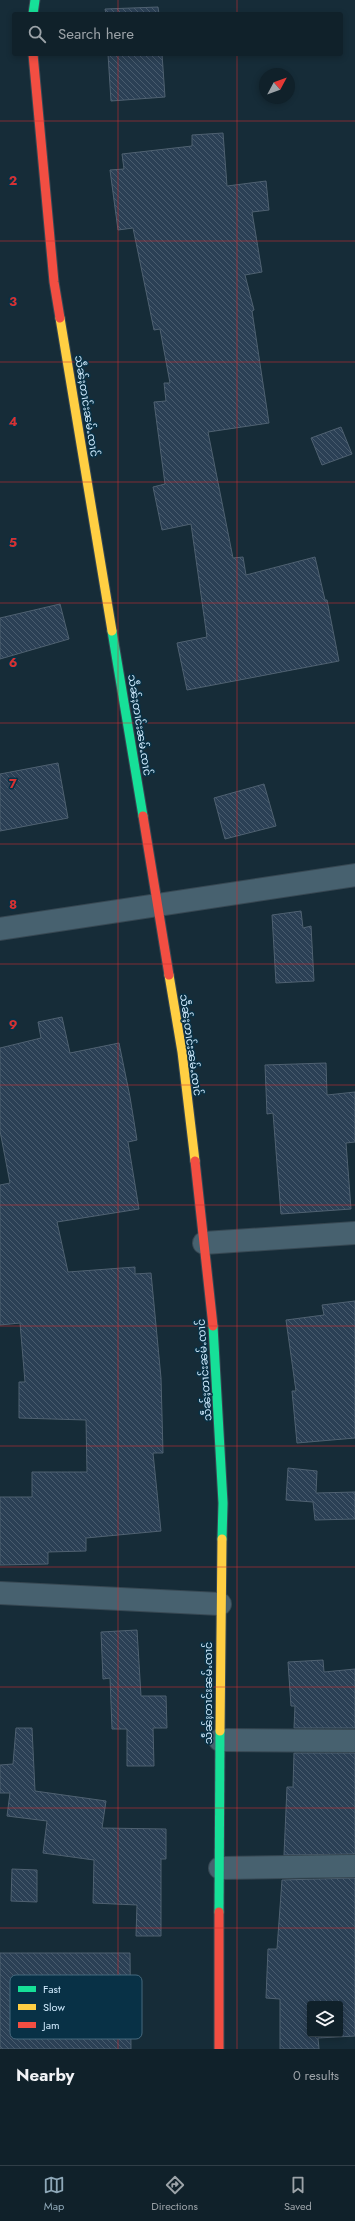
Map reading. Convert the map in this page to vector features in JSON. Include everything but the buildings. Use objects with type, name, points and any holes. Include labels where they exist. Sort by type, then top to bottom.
[{"type":"highway","points":[[33,12],[35,0]]},
{"type":"highway","name":"သဵၼ်ႈတၢင်းၼမ်ႉၸၢင်","points":[[33,56],[54,282],[182,1052],[214,1332],[223,1503],[220,1604],[219,2049]]},
{"type":"street","points":[[0,929],[355,875]]},
{"type":"street","points":[[204,1243],[355,1233]]},
{"type":"street","points":[[0,1593],[220,1604]]},
{"type":"street","points":[[220,1740],[355,1742]]},
{"type":"street","points":[[220,1868],[355,1866]]},
{"type":"traffic: fast","points":[[33,12],[35,0]]},
{"type":"traffic: fast","points":[[112,631],[143,816]]},
{"type":"traffic: fast","points":[[213,1326],[223,1503],[222,1539]]},
{"type":"traffic: fast","points":[[219,1912],[220,1731]]},
{"type":"traffic: slow","points":[[60,318],[112,631]]},
{"type":"traffic: slow","points":[[169,975],[182,1052],[195,1161]]},
{"type":"traffic: slow","points":[[220,1731],[222,1539]]},
{"type":"traffic: jam","points":[[33,56],[54,282],[60,318]]},
{"type":"traffic: jam","points":[[143,816],[169,975]]},
{"type":"traffic: jam","points":[[195,1161],[213,1326]]},
{"type":"traffic: jam","points":[[219,1912],[219,2049]]}]
